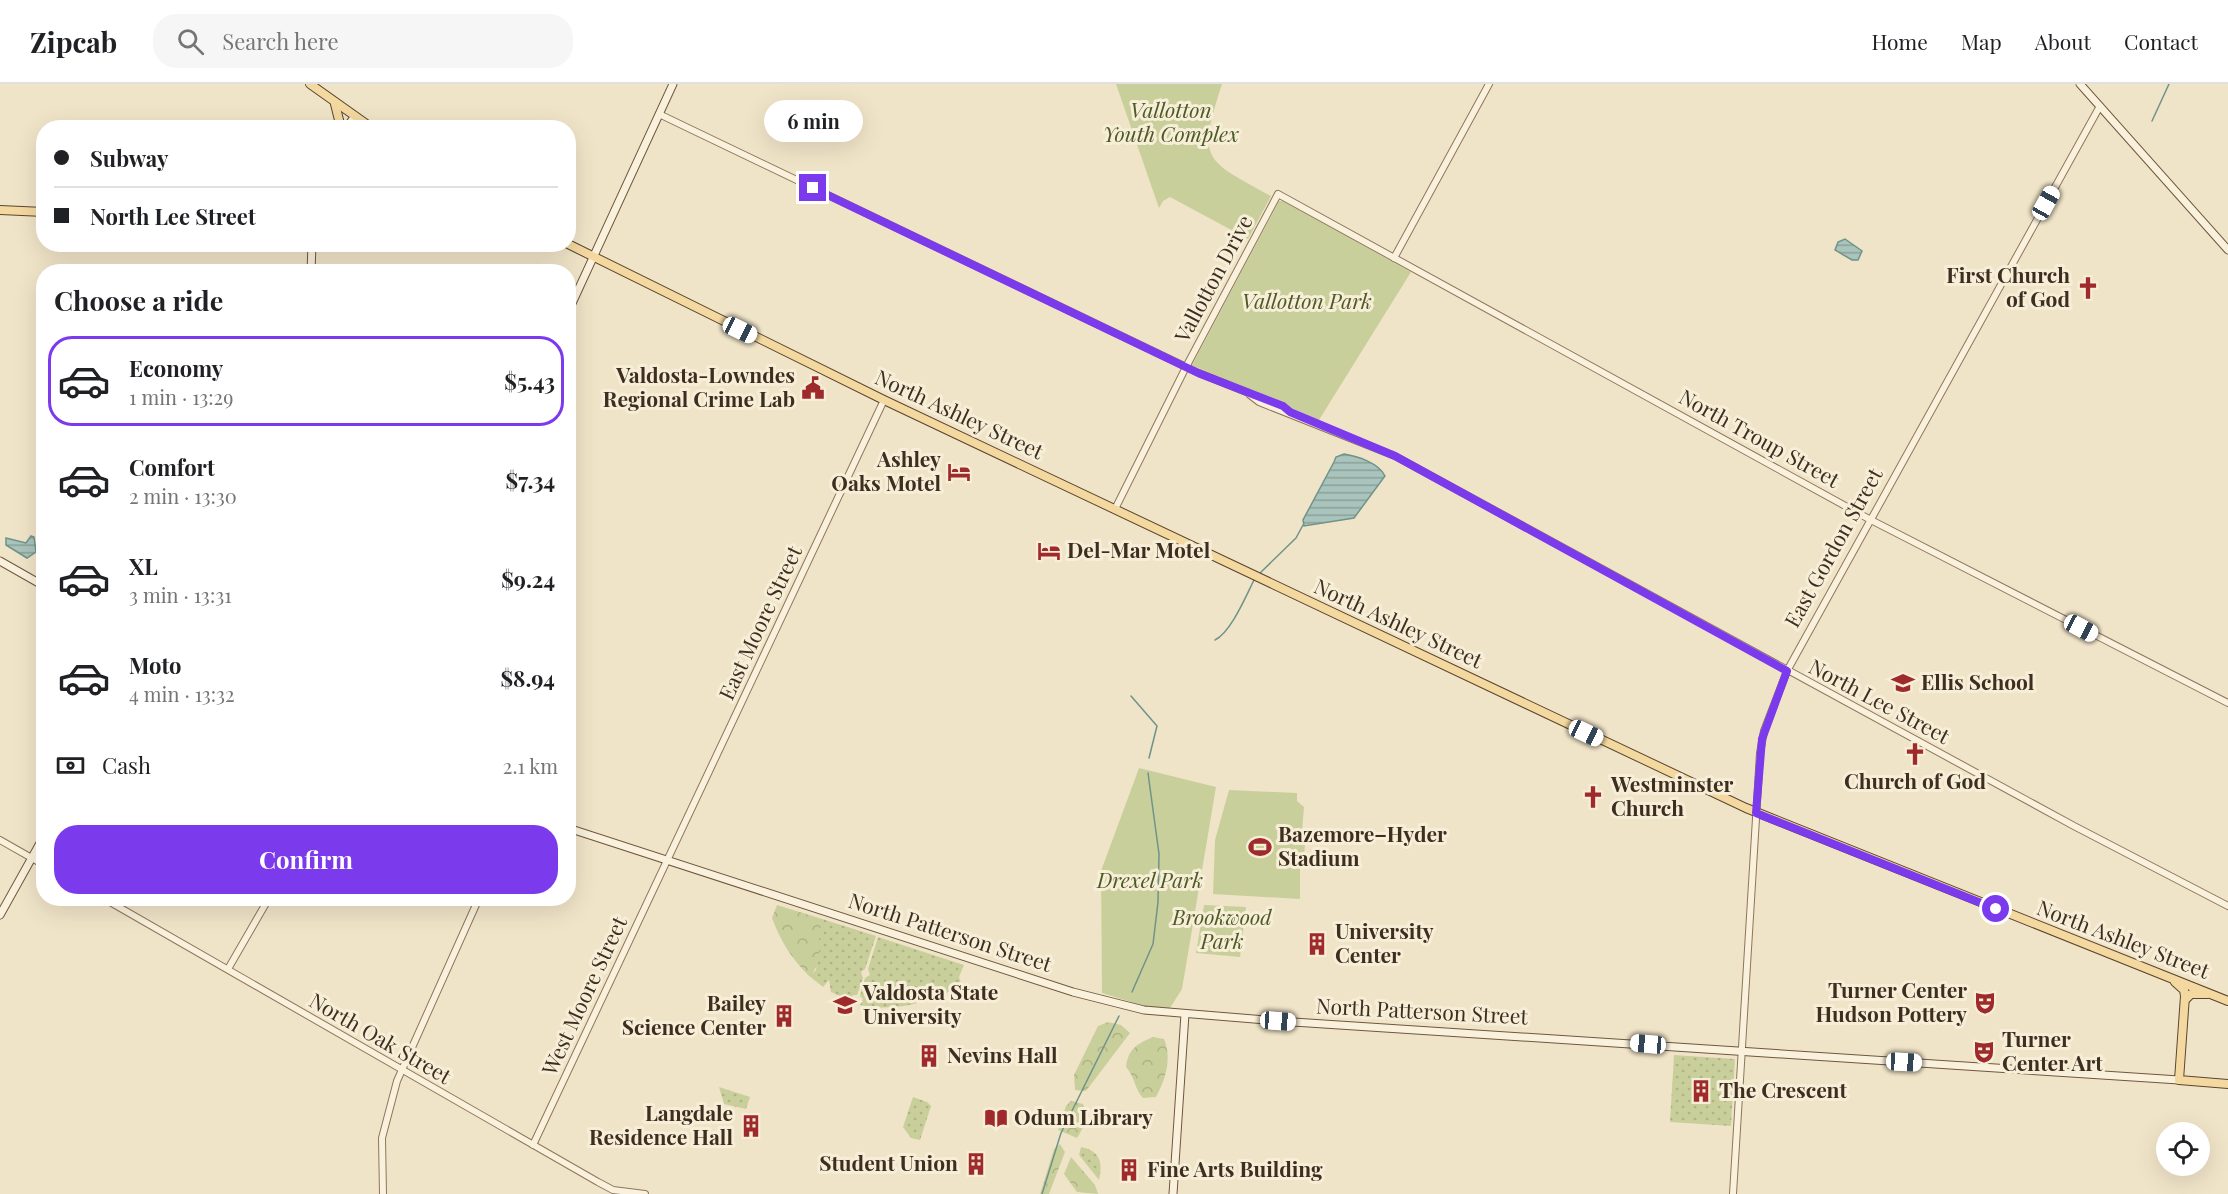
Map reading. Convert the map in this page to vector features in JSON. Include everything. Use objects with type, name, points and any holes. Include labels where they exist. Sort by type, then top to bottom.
[{"type":"main road","points":[[310,84],[361,120]]},
{"type":"main road","points":[[576,295],[673,84]]},
{"type":"main road","points":[[2080,84],[2228,250]]},
{"type":"main road","points":[[333,100],[340,120]]},
{"type":"main road","points":[[352,120],[355,116]]},
{"type":"main road","points":[[0,210],[36,212]]},
{"type":"main road","name":"North Ashley Street","points":[[576,247],[884,400],[1756,813],[2228,1001]]},
{"type":"main road","points":[[0,561],[36,581]]},
{"type":"main road","name":"North Patterson Street","points":[[576,831],[1108,1003],[1185,1014],[2228,1084]]},
{"type":"main road","points":[[0,915],[36,853]]},
{"type":"main road","points":[[2175,981],[2184,990],[2185,1000],[2179,1080]]},
{"type":"main road","points":[[2185,1000],[2191,994],[2212,994]]},
{"type":"main road","points":[[1173,1194],[1185,1014]]},
{"type":"street","points":[[1394,258],[1489,84]]},
{"type":"street","name":"East Gordon Street","points":[[1733,1194],[1762,739],[1787,671],[1869,519],[2100,106]]},
{"type":"street","name":"North Lee Street","points":[[659,114],[1186,367],[1250,395],[1259,402],[1290,412],[1393,456],[1787,671],[2228,906]]},
{"type":"street","name":"North Troup Street","points":[[1278,194],[1869,519],[2228,703]]},
{"type":"street","name":"Vallotton Drive","points":[[1116,509],[1186,367],[1278,194]]},
{"type":"street","name":"East Moore Street","points":[[667,860],[884,400]]},
{"type":"street","points":[[0,840],[36,861]]},
{"type":"street","name":"West Moore Street","points":[[533,1145],[667,860]]},
{"type":"street","name":"North Oak Street","points":[[117,906],[402,1068],[611,1192],[645,1194]]},
{"type":"street","points":[[228,969],[264,906]]},
{"type":"street","points":[[383,1194],[382,1138],[402,1068],[475,906]]},
{"type":"green space","name":"Vallotton Youth Complex","points":[[1116,84],[1222,84],[1210,129],[1209,144],[1212,155],[1219,165],[1271,196],[1248,239],[1170,197],[1163,201],[1159,208]]},
{"type":"green space","name":"Vallotton Park","points":[[1279,201],[1283,201],[1411,272],[1319,420],[1192,365]]},
{"type":"green space","name":"Drexel Park","points":[[1139,768],[1216,787],[1182,989],[1170,1008],[1144,1006],[1102,993],[1101,871]]},
{"type":"green space","name":"Bazemore–Hyder Stadium","points":[[1229,790],[1297,793],[1297,801],[1304,807],[1301,843],[1305,844],[1304,856],[1300,856],[1300,899],[1213,894],[1215,840]]},
{"type":"green space","points":[[777,905],[819,918],[819,961],[812,975],[808,975],[796,962],[779,934],[772,918]]},
{"type":"green space","name":"Brookwood Park","points":[[1204,905],[1246,907],[1240,957],[1196,953]]},
{"type":"green space","points":[[819,918],[876,936],[865,969],[861,972],[863,978],[857,995],[853,995],[851,1001],[831,992],[829,980],[823,987],[808,975],[816,970]]},
{"type":"green space","points":[[878,937],[964,965],[959,977],[963,989],[905,1006],[860,1005],[863,999],[860,996],[865,978],[870,975],[868,969]]},
{"type":"green space","points":[[1108,1022],[1121,1025],[1130,1033],[1086,1091],[1075,1090],[1074,1075],[1098,1026]]},
{"type":"green space","points":[[1153,1037],[1164,1039],[1168,1054],[1167,1068],[1156,1097],[1143,1098],[1126,1067],[1131,1051]]},
{"type":"green space","points":[[1674,1055],[1735,1059],[1731,1126],[1670,1122]]},
{"type":"green space","points":[[719,1087],[750,1097],[746,1109],[724,1104]]},
{"type":"green space","points":[[913,1097],[931,1106],[920,1140],[911,1138],[903,1127]]},
{"type":"green space","points":[[1071,1101],[1083,1104],[1086,1113],[1084,1126],[1077,1138],[1058,1130],[1066,1106]]},
{"type":"green space","points":[[1060,1144],[1065,1152],[1049,1194],[1040,1194],[1054,1149]]},
{"type":"green space","points":[[1081,1147],[1092,1151],[1099,1158],[1101,1168],[1099,1180],[1079,1155]]},
{"type":"green space","points":[[1071,1157],[1095,1185],[1098,1194],[1077,1192],[1064,1174]]},
{"type":"water","points":[[1845,239],[1862,251],[1858,260],[1852,260],[1835,250],[1838,242]]},
{"type":"water","points":[[1344,454],[1373,464],[1385,476],[1354,518],[1304,526],[1303,520],[1336,457]]},
{"type":"water","points":[[31,536],[34,537],[36,552],[27,558],[6,545],[6,538],[26,543]]},
{"type":"waterway","points":[[2152,121],[2169,84]]},
{"type":"waterway","points":[[1259,574],[1296,538],[1303,525]]},
{"type":"waterway","points":[[1215,640],[1227,630],[1254,580]]},
{"type":"waterway","points":[[1131,696],[1157,726],[1149,758]]},
{"type":"waterway","points":[[1132,992],[1153,944],[1158,902],[1159,854],[1148,773]]},
{"type":"waterway","points":[[1042,1194],[1061,1133],[1119,1016]]},
{"type":"place","name":"First Church of God","points":[[2088,288]]},
{"type":"place","name":"Valdosta-Lowndes Regional Crime Lab","points":[[813,388]]},
{"type":"place","name":"Ashley Oaks Motel","points":[[959,472]]},
{"type":"place","name":"Del-Mar Motel","points":[[1049,551]]},
{"type":"place","name":"Ellis School","points":[[1903,683]]},
{"type":"place","name":"Church of God","points":[[1915,754]]},
{"type":"place","name":"Westminster Church","points":[[1593,797]]},
{"type":"place","name":"Bazemore–Hyder Stadium","points":[[1260,847]]},
{"type":"place","name":"University Center","points":[[1317,944]]},
{"type":"place","name":"Turner Center Hudson Pottery","points":[[1985,1003]]},
{"type":"place","name":"Valdosta State University","points":[[845,1005]]},
{"type":"place","name":"Bailey Science Center","points":[[784,1016]]},
{"type":"place","name":"Turner Center Art","points":[[1984,1052]]},
{"type":"place","name":"Nevins Hall","points":[[929,1056]]},
{"type":"place","name":"The Crescent","points":[[1701,1091]]},
{"type":"place","name":"Odum Library","points":[[996,1118]]},
{"type":"place","name":"Langdale Residence Hall","points":[[751,1126]]},
{"type":"place","name":"Student Union","points":[[976,1164]]},
{"type":"place","name":"Fine Arts Building","points":[[1129,1170]]},
{"type":"route","points":[[813,188],[1198,373],[1283,406],[1290,412],[1395,456],[1787,671],[1762,739],[1756,813],[1996,909]]}]
